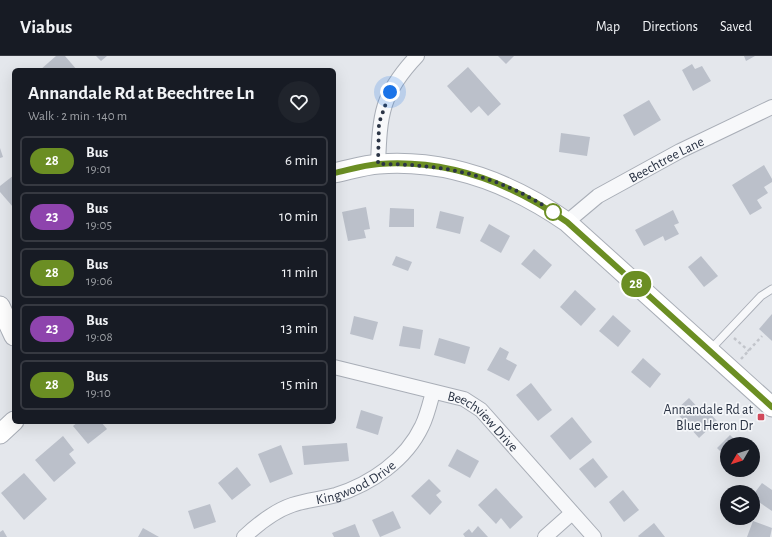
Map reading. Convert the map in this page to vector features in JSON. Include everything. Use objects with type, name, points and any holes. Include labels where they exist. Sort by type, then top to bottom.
[{"type":"main road","points":[[336,173],[378,164],[432,166],[466,172],[516,191],[543,205],[567,222],[772,407]]},
{"type":"main road","points":[[0,306],[12,332]]},
{"type":"main road","points":[[0,434],[12,423]]},
{"type":"street","points":[[378,164],[379,123],[385,101],[394,83],[417,56]]},
{"type":"street","name":"Beechtree Lane","points":[[567,222],[598,196],[624,181],[680,151],[772,107]]},
{"type":"street","name":"Beechview Drive","points":[[336,368],[464,399],[481,410],[594,537]]},
{"type":"street","name":"Kingwood Drive","points":[[244,537],[258,524],[278,511],[291,505],[335,495],[357,487],[391,465],[408,447],[422,427],[433,392]]},
{"type":"street","points":[[545,537],[572,513]]},
{"type":"lane","points":[[710,350],[762,296],[772,289]]},
{"type":"path","points":[[728,332],[749,351]]},
{"type":"path","points":[[732,370],[762,336]]},
{"type":"building","points":[[56,56],[65,56],[75,68],[42,68]]},
{"type":"building","points":[[96,56],[107,56],[101,61]]},
{"type":"building","points":[[498,56],[514,56],[506,64]]},
{"type":"building","points":[[744,56],[755,56],[746,61]]},
{"type":"building","points":[[692,64],[695,69],[702,66],[711,81],[693,91],[682,70]]},
{"type":"building","points":[[468,67],[501,104],[488,116],[479,106],[471,113],[447,86]]},
{"type":"building","points":[[649,100],[661,120],[634,136],[623,115]]},
{"type":"building","points":[[561,133],[590,137],[587,156],[559,152]]},
{"type":"building","points":[[0,148],[3,157],[0,158]]},
{"type":"building","points":[[764,165],[772,179],[772,182],[764,187],[768,193],[757,200],[762,208],[750,215],[732,185]]},
{"type":"building","points":[[12,177],[12,206],[0,192],[0,186]]},
{"type":"building","points":[[366,207],[370,229],[364,230],[366,238],[348,241],[342,212]]},
{"type":"building","points":[[390,208],[414,209],[414,227],[389,227]]},
{"type":"building","points":[[673,210],[679,223],[674,225],[679,234],[665,241],[663,236],[644,246],[635,230]]},
{"type":"building","points":[[440,211],[464,217],[460,234],[436,228]]},
{"type":"building","points":[[489,224],[510,236],[501,253],[480,241]]},
{"type":"building","points":[[534,249],[552,265],[540,279],[521,264]]},
{"type":"building","points":[[396,256],[412,262],[408,271],[392,265]]},
{"type":"building","points":[[701,256],[718,276],[704,287],[688,267]]},
{"type":"building","points":[[575,290],[596,309],[581,326],[560,307]]},
{"type":"building","points":[[772,314],[772,341],[759,329]]},
{"type":"building","points":[[613,315],[631,331],[618,347],[599,331]]},
{"type":"building","points":[[354,316],[378,322],[373,340],[350,334]]},
{"type":"building","points":[[403,326],[423,330],[420,349],[399,346]]},
{"type":"building","points":[[439,338],[470,347],[465,364],[434,355]]},
{"type":"building","points":[[500,347],[509,352],[506,359],[517,365],[509,381],[487,370]]},
{"type":"building","points":[[643,358],[661,374],[650,388],[631,372]]},
{"type":"building","points":[[531,383],[552,410],[538,421],[516,395]]},
{"type":"building","points":[[689,398],[702,412],[706,409],[717,421],[699,438],[675,411]]},
{"type":"building","points":[[361,410],[383,417],[378,435],[356,428]]},
{"type":"building","points":[[572,417],[592,442],[570,460],[550,436]]},
{"type":"building","points":[[76,424],[103,424],[107,429],[88,444],[73,426]]},
{"type":"building","points":[[63,436],[74,450],[69,454],[76,463],[54,482],[35,460]]},
{"type":"building","points":[[347,443],[349,461],[304,465],[302,446]]},
{"type":"building","points":[[281,445],[293,474],[270,483],[258,454]]},
{"type":"building","points":[[457,449],[479,461],[470,478],[448,466]]},
{"type":"building","points":[[593,458],[608,477],[595,488],[579,469]]},
{"type":"building","points":[[237,467],[251,485],[232,500],[218,483]]},
{"type":"building","points":[[24,473],[47,499],[24,520],[1,493]]},
{"type":"building","points":[[429,479],[441,491],[436,495],[442,502],[430,515],[411,496]]},
{"type":"building","points":[[762,483],[772,490],[772,511],[760,503],[760,486]]},
{"type":"building","points":[[496,488],[523,517],[510,529],[501,518],[496,524],[478,505]]},
{"type":"building","points":[[623,490],[639,510],[624,522],[609,502]]},
{"type":"building","points":[[210,504],[216,522],[194,529],[188,511]]},
{"type":"building","points":[[393,511],[401,528],[380,537],[372,520]]},
{"type":"building","points":[[654,523],[665,537],[638,536]]},
{"type":"building","points":[[355,524],[360,537],[334,537],[332,533]]},
{"type":"building","points":[[760,524],[772,528],[770,537],[747,537],[752,525],[760,525]]},
{"type":"building","points":[[478,526],[488,537],[465,537],[463,534],[469,529],[472,533]]},
{"type":"building","points":[[143,528],[159,537],[138,537]]},
{"type":"building","points":[[3,530],[7,537],[0,537],[0,532]]},
{"type":"bus line","name":"28","points":[[336,173],[378,164],[432,166],[466,172],[489,179],[543,205],[567,222],[772,407]]},
{"type":"place","name":"Annandale Rd at Blue Heron Dr","points":[[761,417]]},
{"type":"route","points":[[390,92],[385,101],[379,123],[378,164],[432,166],[466,172],[489,179],[516,191],[555,213],[553,212]]}]
